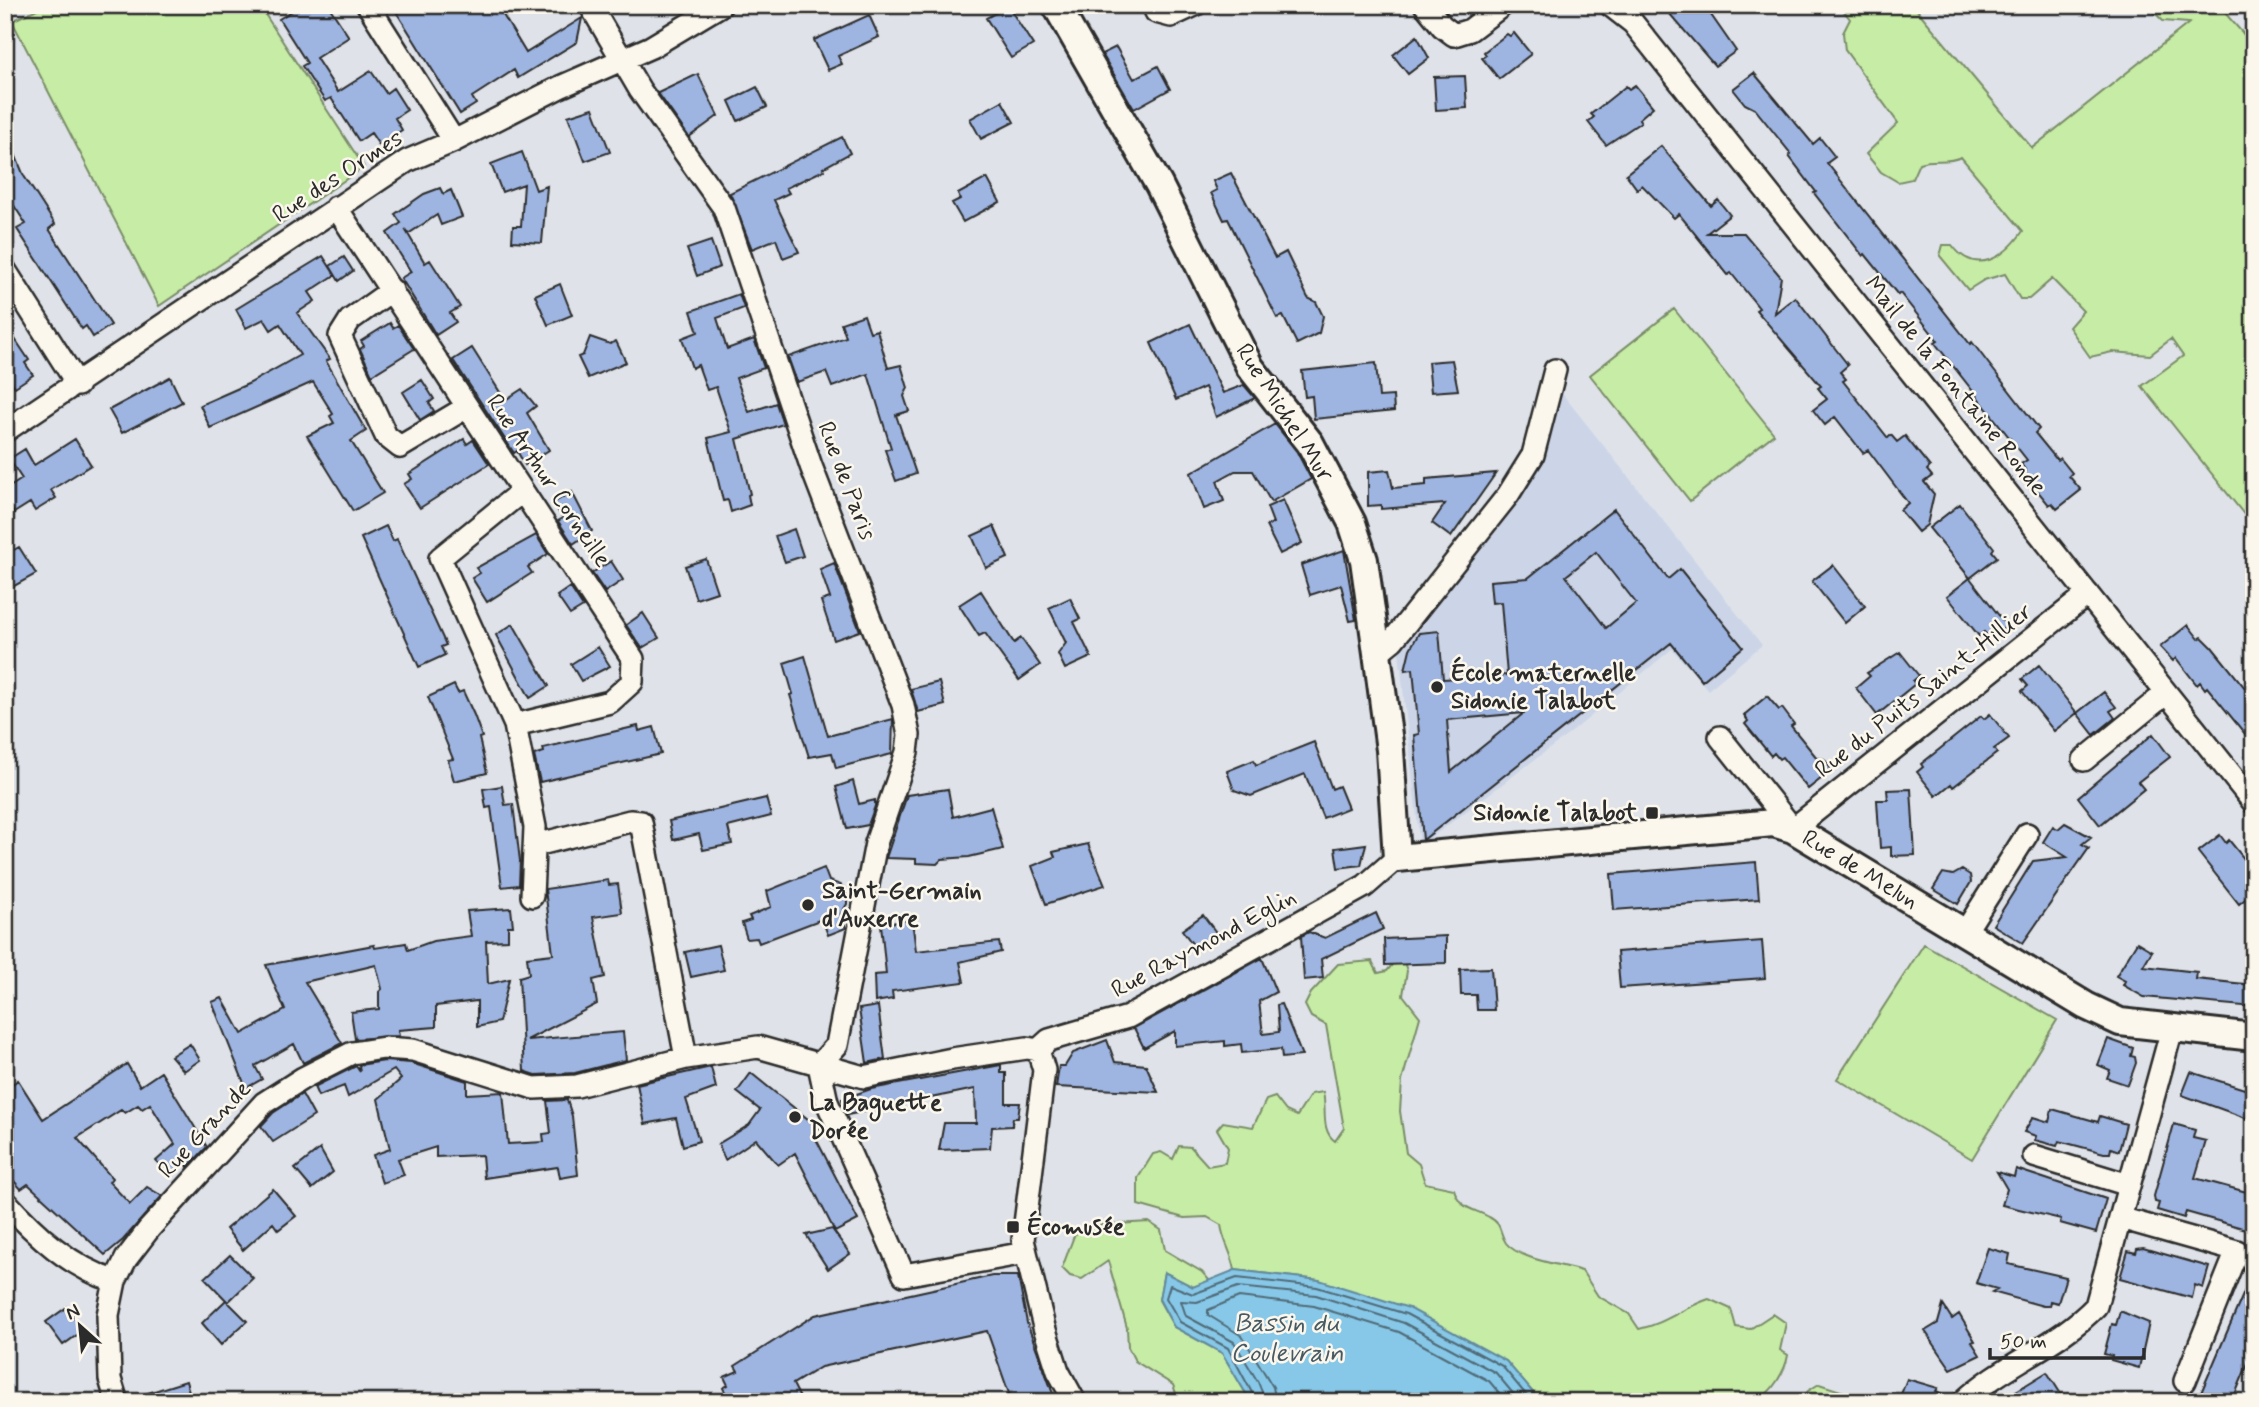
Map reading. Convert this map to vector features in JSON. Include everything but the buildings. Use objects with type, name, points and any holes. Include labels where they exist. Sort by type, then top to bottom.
[{"type":"street","points":[[368,5],[454,141]]},
{"type":"street","name":"Rue de Paris","points":[[590,5],[622,59],[724,208],[811,466],[903,705],[909,735],[907,752],[876,843],[836,1045],[820,1065]]},
{"type":"street","name":"Rue des Ormes","points":[[5,431],[78,385],[407,161],[454,141],[560,87],[651,47],[721,5]]},
{"type":"street","name":"Rue Michel Mur","points":[[1056,5],[1159,186],[1250,367],[1310,443],[1352,523],[1364,560],[1390,750],[1396,858]]},
{"type":"street","points":[[1153,5],[1156,12],[1171,16],[1195,5]]},
{"type":"street","points":[[1425,5],[1442,26],[1454,35],[1470,30],[1503,5]]},
{"type":"street","name":"Mail de la Fontaine Ronde","points":[[1614,6],[1633,23],[2254,803]]},
{"type":"street","name":"Rue Arthur Corneille","points":[[337,207],[521,492],[536,507],[633,659],[632,682],[610,702],[515,725]]},
{"type":"street","points":[[5,270],[78,385]]},
{"type":"street","points":[[392,290],[349,320],[340,336],[386,436],[400,447],[467,407]]},
{"type":"street","points":[[1377,653],[1393,640],[1508,495],[1533,455],[1555,370]]},
{"type":"street","points":[[521,492],[440,558],[515,725],[536,845],[532,896]]},
{"type":"street","name":"Rue du Puits Saint-Hillier","points":[[1793,829],[2088,594]]},
{"type":"street","points":[[2084,760],[2165,694]]},
{"type":"street","points":[[1720,737],[1793,829]]},
{"type":"street","points":[[536,845],[630,821],[641,822],[686,1058]]},
{"type":"street","name":"Rue de Melun","points":[[1396,858],[1773,823],[1793,829],[2086,1006],[2120,1022],[2254,1037]]},
{"type":"street","points":[[1965,932],[2026,834]]},
{"type":"street","name":"Rue Raymond Eglin","points":[[820,1065],[864,1077],[952,1059],[1027,1048],[1038,1050],[1049,1040],[1128,1017],[1365,886],[1396,858]]},
{"type":"street","points":[[1963,1402],[1982,1384],[2081,1322],[2096,1306],[2172,1028]]},
{"type":"street","name":"Rue Grande","points":[[117,1402],[110,1379],[108,1315],[115,1281],[149,1229],[264,1103],[303,1078],[352,1053],[383,1048],[413,1050],[534,1088],[577,1086],[686,1058],[758,1047],[820,1065]]},
{"type":"street","points":[[1038,1050],[1044,1070],[1024,1221],[1025,1253],[1058,1371],[1075,1402]]},
{"type":"street","points":[[820,1065],[827,1102],[904,1275],[1025,1253]]},
{"type":"street","points":[[2035,1156],[2129,1185]]},
{"type":"street","points":[[5,1201],[33,1233],[83,1267],[115,1281]]},
{"type":"street","points":[[2120,1218],[2237,1251],[2185,1381]]},
{"type":"shaded area","points":[[1561,392],[1762,645],[1708,690],[1672,649],[1573,731],[1420,846],[1399,652],[1532,480]]},
{"type":"green space","points":[[45,5],[259,5],[364,167],[159,306],[12,21]]},
{"type":"green space","points":[[1839,5],[1913,5],[2032,148],[2189,23],[2163,21],[2147,5],[2218,5],[2254,46],[2254,527],[2142,386],[2183,356],[2171,339],[2150,355],[2112,352],[2090,357],[2069,327],[2083,311],[2052,279],[2029,299],[2020,299],[2005,274],[1984,280],[1968,290],[1940,256],[1943,245],[1952,245],[1961,255],[1971,260],[1990,260],[2008,249],[2023,231],[1961,157],[1919,163],[1912,179],[1898,182],[1881,172],[1866,154],[1898,123],[1845,50],[1843,33],[1850,19]]},
{"type":"green space","points":[[1674,309],[1774,434],[1690,501],[1590,375]]},
{"type":"green space","points":[[1924,944],[2057,1020],[1972,1159],[1837,1079]]},
{"type":"green space","points":[[1396,960],[1404,962],[1407,971],[1403,995],[1420,1017],[1402,1081],[1400,1111],[1406,1153],[1419,1164],[1425,1183],[1454,1189],[1463,1205],[1497,1223],[1506,1243],[1512,1249],[1541,1261],[1582,1271],[1598,1296],[1629,1314],[1639,1329],[1709,1299],[1731,1309],[1736,1327],[1750,1329],[1773,1314],[1786,1323],[1780,1350],[1788,1355],[1781,1374],[1763,1397],[1735,1402],[1541,1402],[1506,1361],[1319,1280],[1235,1270],[1221,1225],[1207,1217],[1184,1218],[1138,1205],[1138,1178],[1153,1154],[1161,1152],[1173,1159],[1179,1146],[1191,1147],[1208,1166],[1225,1163],[1228,1148],[1217,1129],[1223,1122],[1253,1127],[1266,1100],[1275,1097],[1286,1111],[1297,1116],[1311,1094],[1323,1092],[1327,1131],[1335,1141],[1344,1128],[1326,1025],[1311,1017],[1305,1005],[1311,993],[1338,964],[1372,961],[1378,973],[1387,971]]},
{"type":"green space","points":[[1149,1222],[1161,1230],[1165,1250],[1202,1272],[1210,1281],[1193,1287],[1164,1272],[1159,1300],[1174,1327],[1222,1353],[1251,1402],[1179,1402],[1173,1385],[1135,1361],[1128,1347],[1127,1328],[1108,1261],[1082,1279],[1070,1276],[1062,1268],[1074,1236],[1083,1226]]},
{"type":"green space","points":[[1819,1384],[1844,1392],[1839,1402],[1800,1402],[1808,1391]]},
{"type":"water","name":"Bassin du Coulevrain","points":[[1235,1270],[1319,1280],[1409,1308],[1506,1361],[1541,1402],[1251,1402],[1222,1353],[1174,1327],[1159,1299],[1164,1272],[1193,1287]]},
{"type":"place","name":"École maternelle Sidonie Talabot","points":[[1437,687]]},
{"type":"place","name":"Sidonie Talabot","points":[[1652,813]]},
{"type":"place","name":"Saint-Germain d'Auxerre","points":[[808,905]]},
{"type":"place","name":"La Baguette Dorée","points":[[795,1117]]},
{"type":"place","name":"Écomusée","points":[[1013,1227]]}]
